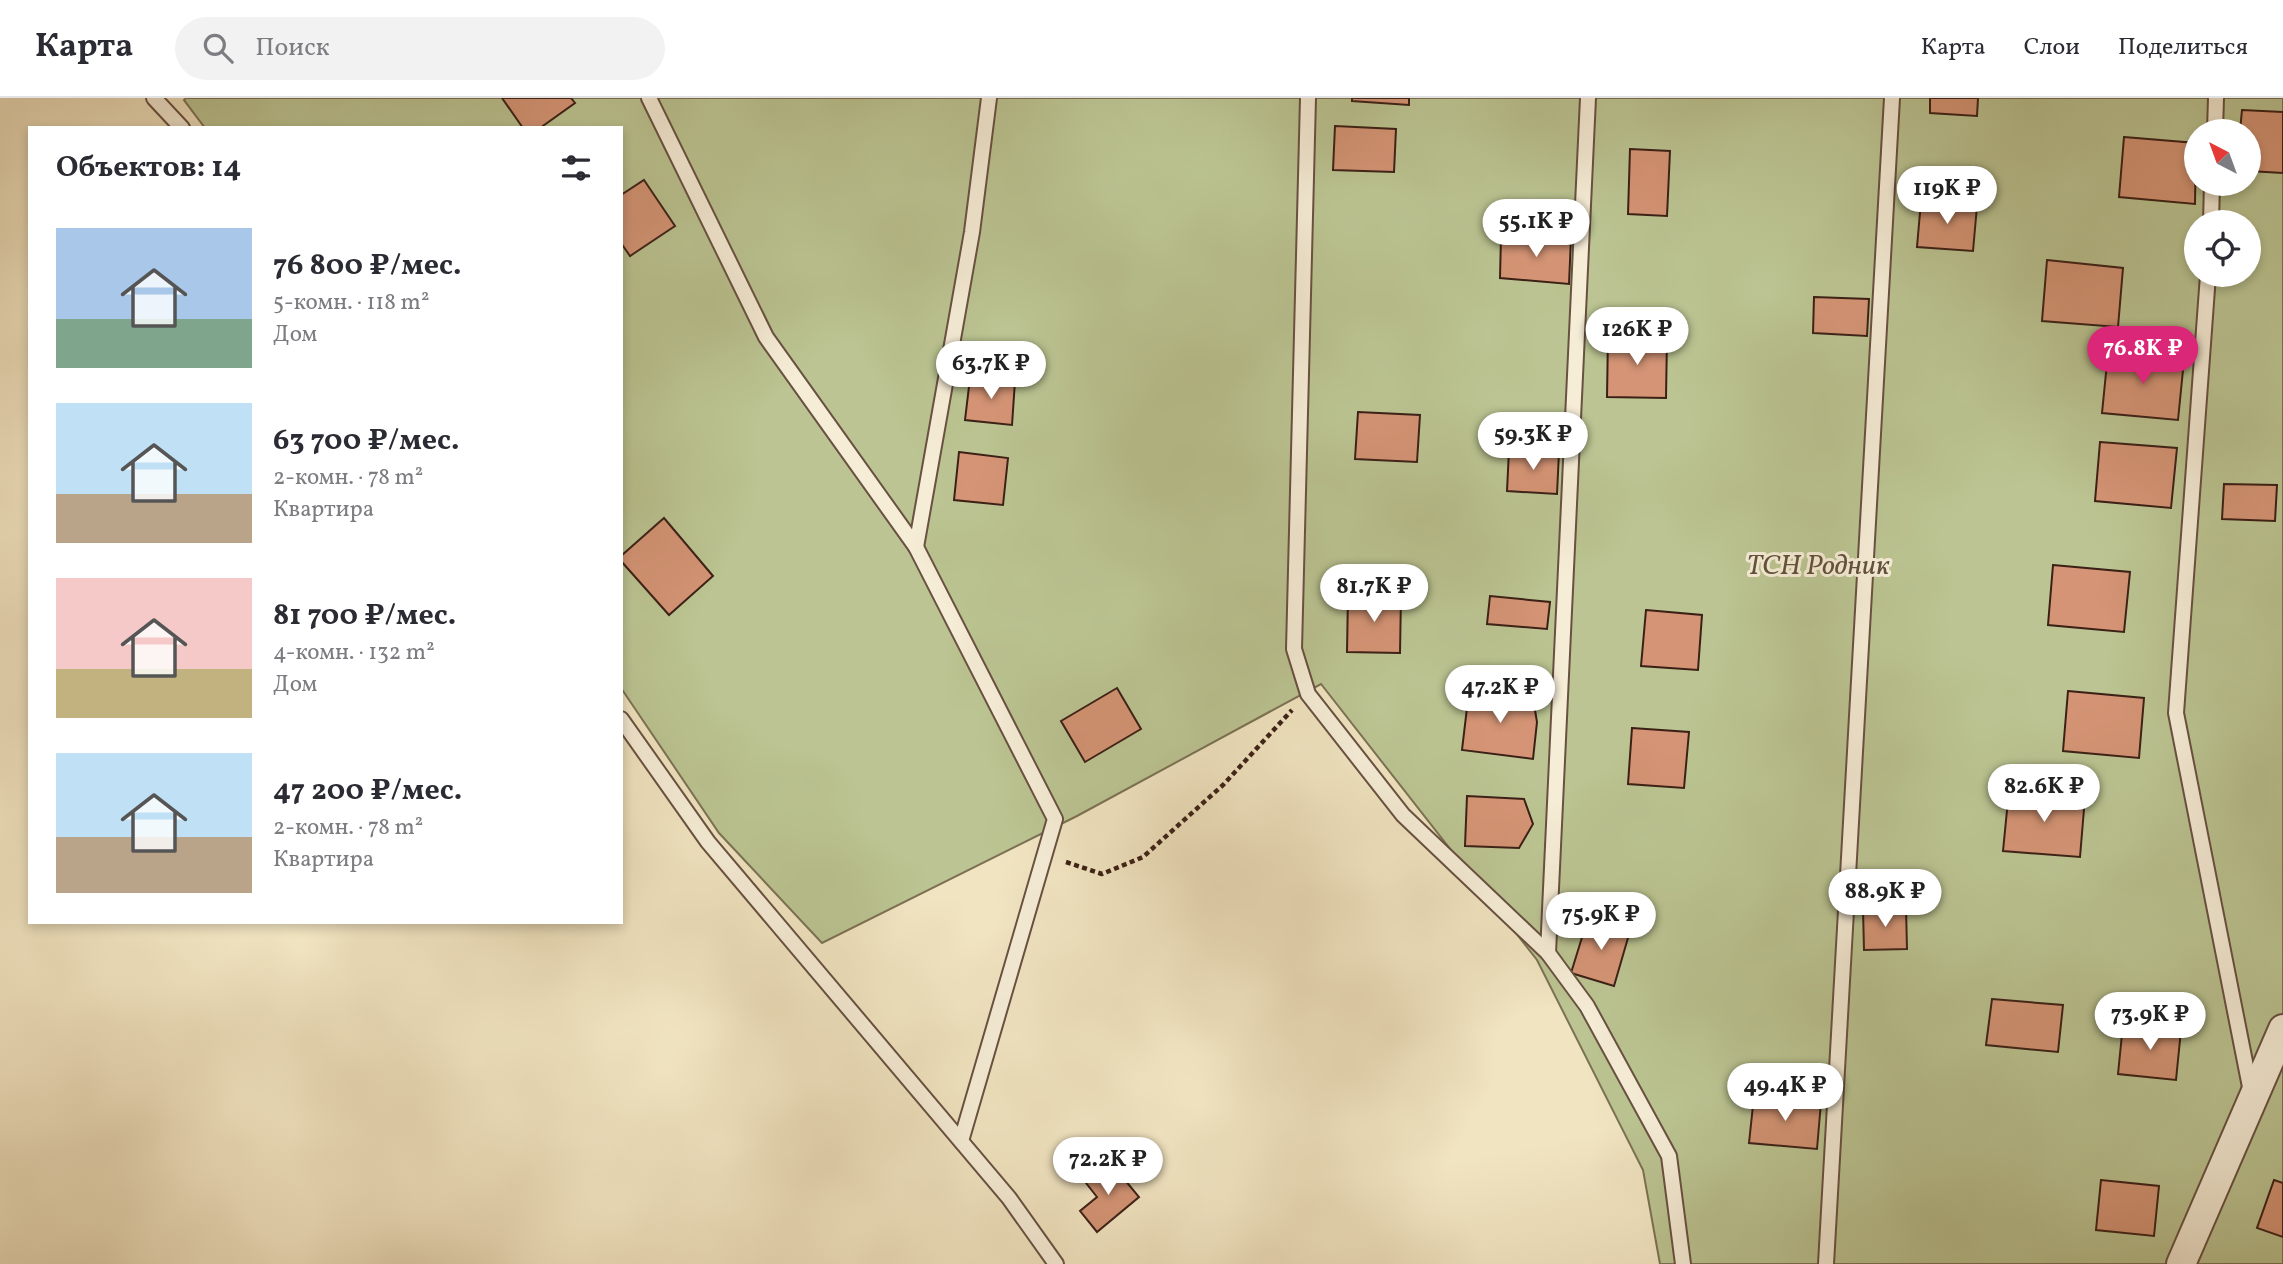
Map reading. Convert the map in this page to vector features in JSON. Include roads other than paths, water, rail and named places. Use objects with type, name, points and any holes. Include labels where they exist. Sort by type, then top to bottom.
[{"type":"street","points":[[2181,1264],[2283,1029]]},
{"type":"lane","points":[[155,98],[180,126]]},
{"type":"lane","points":[[649,98],[766,337],[916,547],[1055,819],[961,1141]]},
{"type":"lane","points":[[916,547],[972,232],[989,98]]},
{"type":"lane","points":[[1308,98],[1294,649],[1308,694],[1403,815],[1548,953],[1587,1006],[1668,1157],[1683,1264]]},
{"type":"lane","points":[[1548,953],[1588,98]]},
{"type":"lane","points":[[1826,1264],[1892,98]]},
{"type":"lane","points":[[2215,119],[2216,98]]},
{"type":"lane","points":[[2207,287],[2176,713],[2252,1097]]},
{"type":"lane","points":[[623,722],[708,842],[1009,1198],[1056,1264]]},
{"type":"park label","name":"ТСН Родник","points":[[1818,564]]}]
